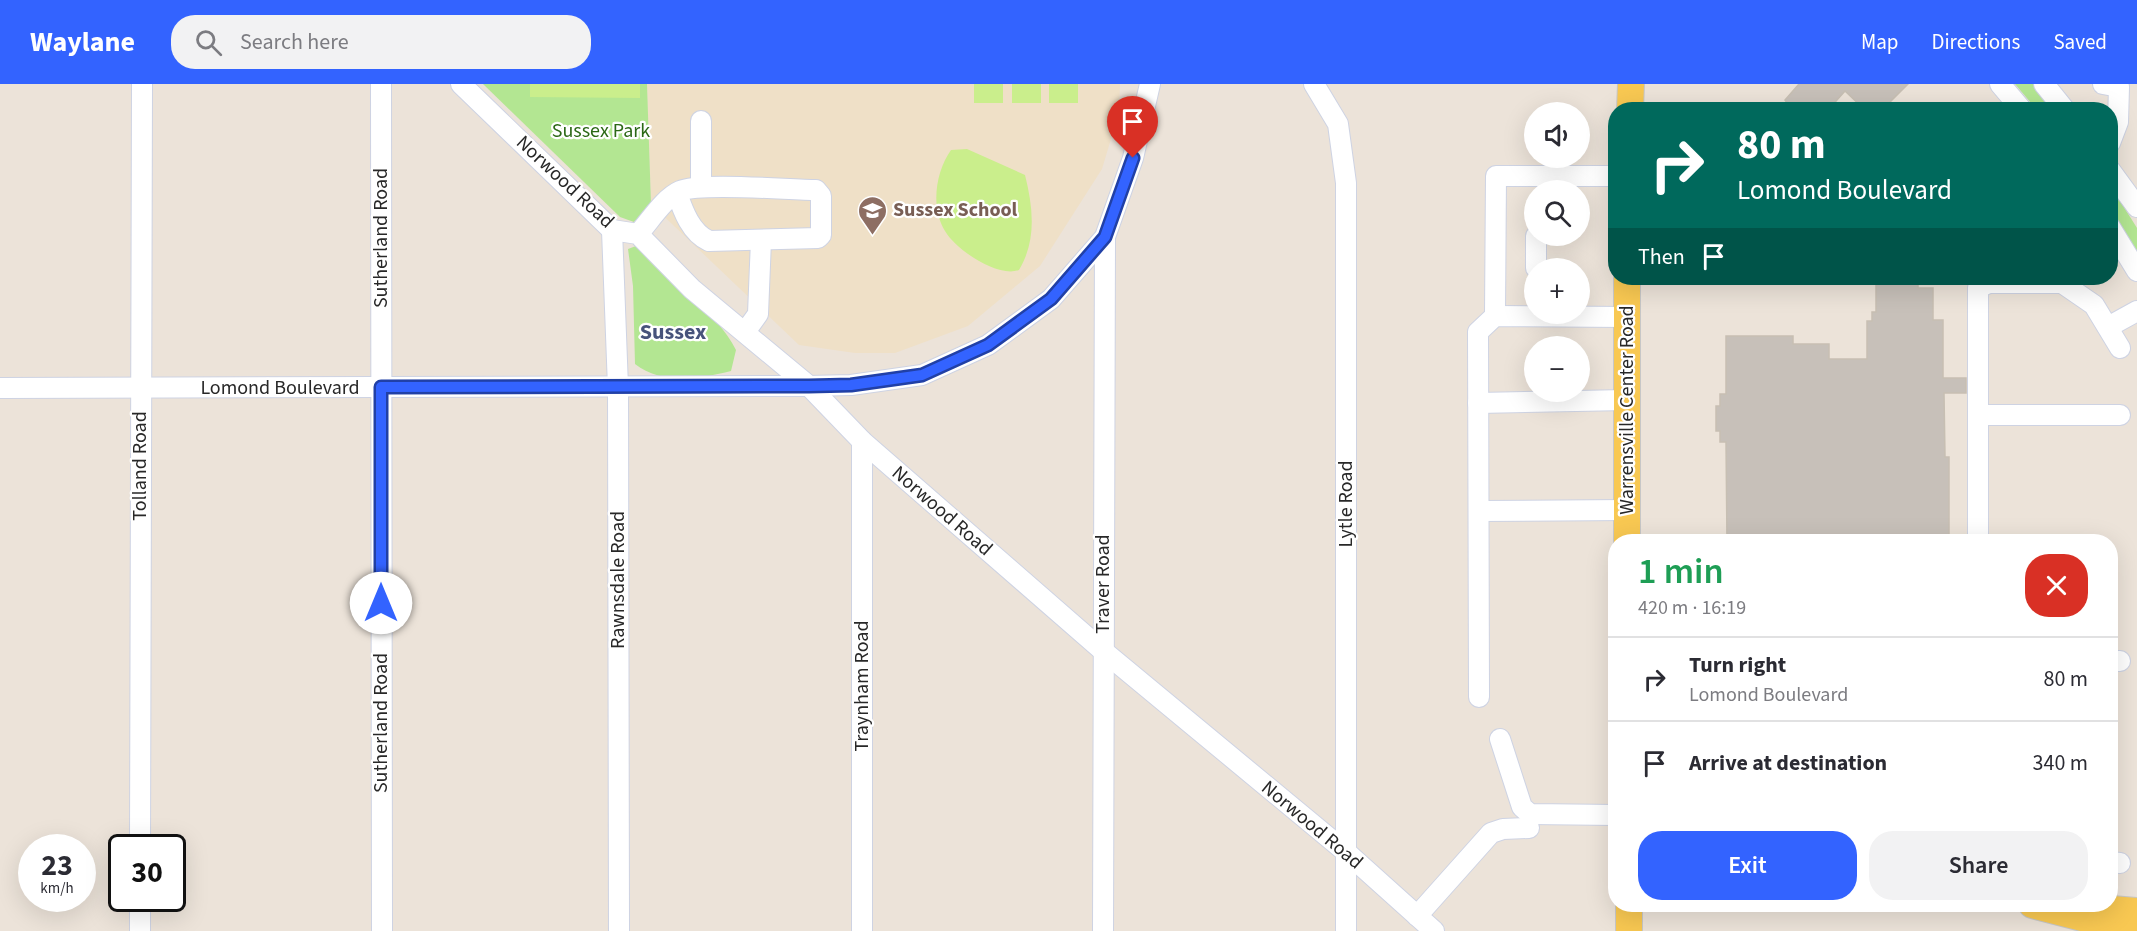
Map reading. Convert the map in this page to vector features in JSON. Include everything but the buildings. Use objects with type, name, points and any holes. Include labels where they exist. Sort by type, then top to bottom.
[{"type":"main road","points":[[1630,102],[1631,84]]},
{"type":"main road","name":"Warrensville Center Road","points":[[1627,285],[1627,534]]},
{"type":"main road","points":[[2118,909],[2137,911]]},
{"type":"main road","points":[[1629,912],[1629,931]]},
{"type":"main road","points":[[2058,912],[2137,930]]},
{"type":"street","name":"Tolland Road","points":[[140,834],[139,388],[142,84]]},
{"type":"street","name":"Sutherland Road","points":[[381,84],[382,931]]},
{"type":"street","name":"Norwood Road","points":[[461,84],[612,230],[638,234],[692,289],[809,386],[862,441],[1102,650],[1346,852],[1434,931]]},
{"type":"street","name":"Lomond Boulevard","points":[[0,388],[809,386],[851,385],[922,375],[988,345],[1051,299],[1105,237],[1133,158],[1150,84]]},
{"type":"street","name":"Lytle Road","points":[[1314,84],[1338,124],[1346,183],[1346,931]]},
{"type":"street","points":[[2000,84],[2015,102]]},
{"type":"street","points":[[2044,84],[2059,102]]},
{"type":"street","points":[[2103,84],[2119,87],[2118,122]]},
{"type":"street","points":[[701,121],[701,188]]},
{"type":"street","points":[[1495,316],[1496,176],[1524,181]]},
{"type":"street","points":[[1571,180],[1608,177]]},
{"type":"street","points":[[2118,181],[2137,207]]},
{"type":"street","points":[[638,234],[677,194],[701,188],[816,190],[819,193],[820,237],[709,241],[702,238],[688,220],[677,194]]},
{"type":"street","name":"Rawnsdale Road","points":[[612,230],[618,387],[619,931]]},
{"type":"street","name":"Traver Road","points":[[1103,931],[1102,650],[1105,237]]},
{"type":"street","points":[[745,332],[758,314],[761,240]]},
{"type":"street","points":[[2118,240],[2137,271]]},
{"type":"street","points":[[1978,534],[1978,288],[1985,285]]},
{"type":"street","points":[[2066,285],[2094,305],[2120,348]]},
{"type":"street","points":[[2108,327],[2137,311]]},
{"type":"street","points":[[1479,697],[1478,332],[1495,316],[1524,315]]},
{"type":"street","points":[[1590,316],[1627,317]]},
{"type":"street","points":[[1478,403],[1627,400]]},
{"type":"street","points":[[1978,415],[2120,415]]},
{"type":"street","name":"Traynham Road","points":[[862,441],[862,931]]},
{"type":"street","points":[[1479,511],[1627,510]]},
{"type":"street","points":[[1500,740],[1522,807],[1530,814],[1608,815]]},
{"type":"street","points":[[1417,916],[1491,833],[1503,829],[1529,828]]},
{"type":"street","points":[[140,912],[140,931]]},
{"type":"shaded area","name":"Sussex School","points":[[647,84],[1120,84],[1119,112],[1102,169],[1040,266],[968,326],[895,353],[855,353],[799,345],[651,204]]},
{"type":"green space","name":"Sussex Park","points":[[483,84],[647,84],[651,204],[634,222],[620,217]]},
{"type":"green space","points":[[530,84],[640,84],[640,98],[530,97]]},
{"type":"green space","points":[[974,84],[1003,84],[1003,103],[974,103]]},
{"type":"green space","points":[[1012,84],[1041,84],[1041,103],[1012,103]]},
{"type":"green space","points":[[1049,84],[1078,84],[1078,103],[1049,103]]},
{"type":"green space","points":[[2015,84],[2035,84],[2050,102],[2030,102]]},
{"type":"green space","points":[[967,149],[1025,175],[1032,223],[1029,247],[1019,270],[1000,270],[978,261],[950,238],[940,221],[936,200],[942,168],[951,150]]},
{"type":"green space","points":[[2118,198],[2137,228],[2137,256],[2118,225]]},
{"type":"green space","points":[[636,246],[661,272],[703,309],[727,335],[736,350],[731,371],[694,378],[669,378],[646,371],[635,364],[633,286],[628,249]]},
{"type":"place","name":"Sussex School","points":[[872,236]]},
{"type":"district","name":"Sussex","points":[[673,332]]},
{"type":"route","points":[[381,603],[381,387],[809,386],[851,385],[922,375],[988,345],[1051,299],[1105,237],[1133,158]]}]
